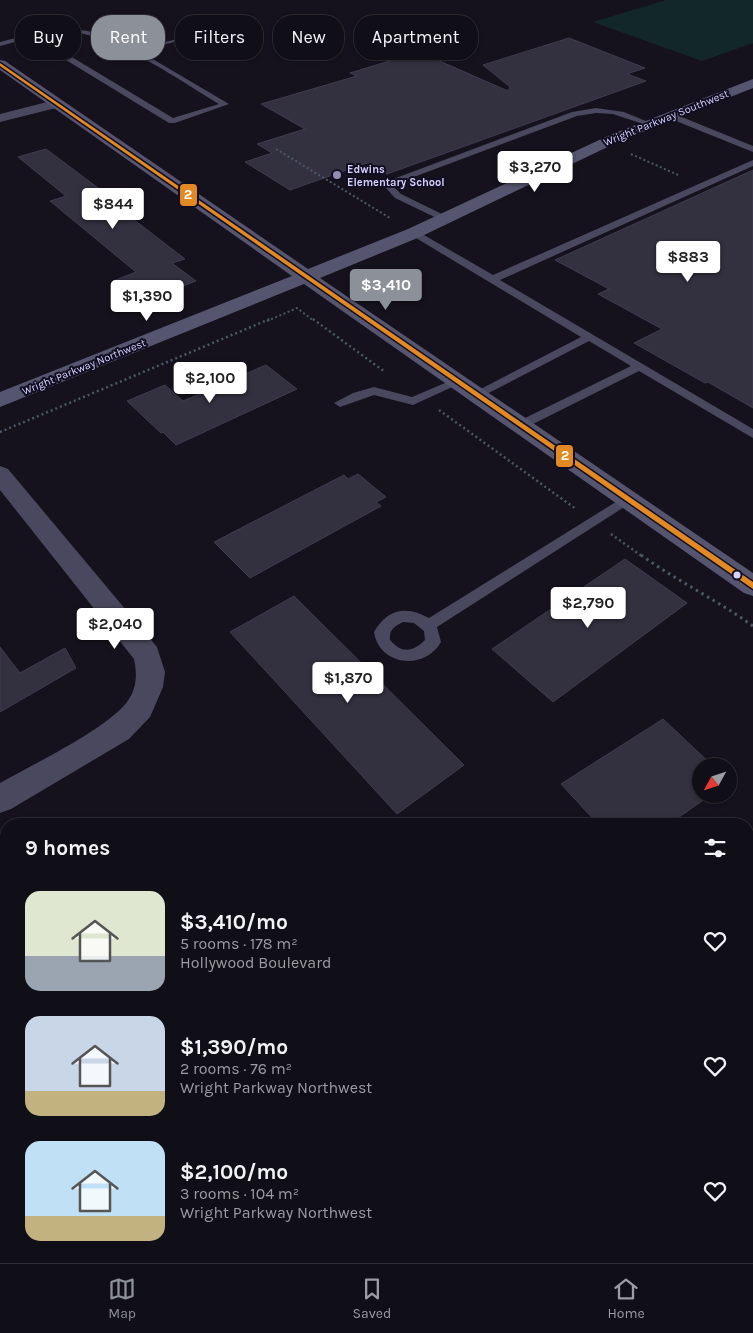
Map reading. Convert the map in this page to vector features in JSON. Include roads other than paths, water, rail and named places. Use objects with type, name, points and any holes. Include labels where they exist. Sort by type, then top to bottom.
[{"type":"street","points":[[0,64],[55,104],[753,586]]},
{"type":"street","name":"Wright Parkway Southwest","points":[[307,277],[446,219],[604,143],[669,115],[753,83]]},
{"type":"street","points":[[0,118],[55,104]]},
{"type":"street","name":"Wright Parkway Northwest","points":[[0,400],[307,277]]},
{"type":"street","points":[[0,474],[147,655],[151,672],[149,688],[140,708],[118,730],[0,799]]},
{"type":"lane","points":[[0,44],[15,40]]},
{"type":"lane","points":[[72,60],[172,121],[226,104],[148,60]]},
{"type":"lane","points":[[446,219],[398,196],[390,188],[391,183],[592,109],[608,109],[649,124]]},
{"type":"lane","points":[[669,115],[753,149]]},
{"type":"lane","points":[[493,279],[753,163]]},
{"type":"lane","points":[[414,233],[753,434]]},
{"type":"lane","points":[[476,395],[589,337]]},
{"type":"lane","points":[[521,425],[640,366]]},
{"type":"lane","points":[[340,403],[357,395],[374,391],[413,401],[457,381]]},
{"type":"lane","points":[[429,625],[627,499]]},
{"type":"place","name":"Edwins Elementary School","points":[[337,175]]}]
